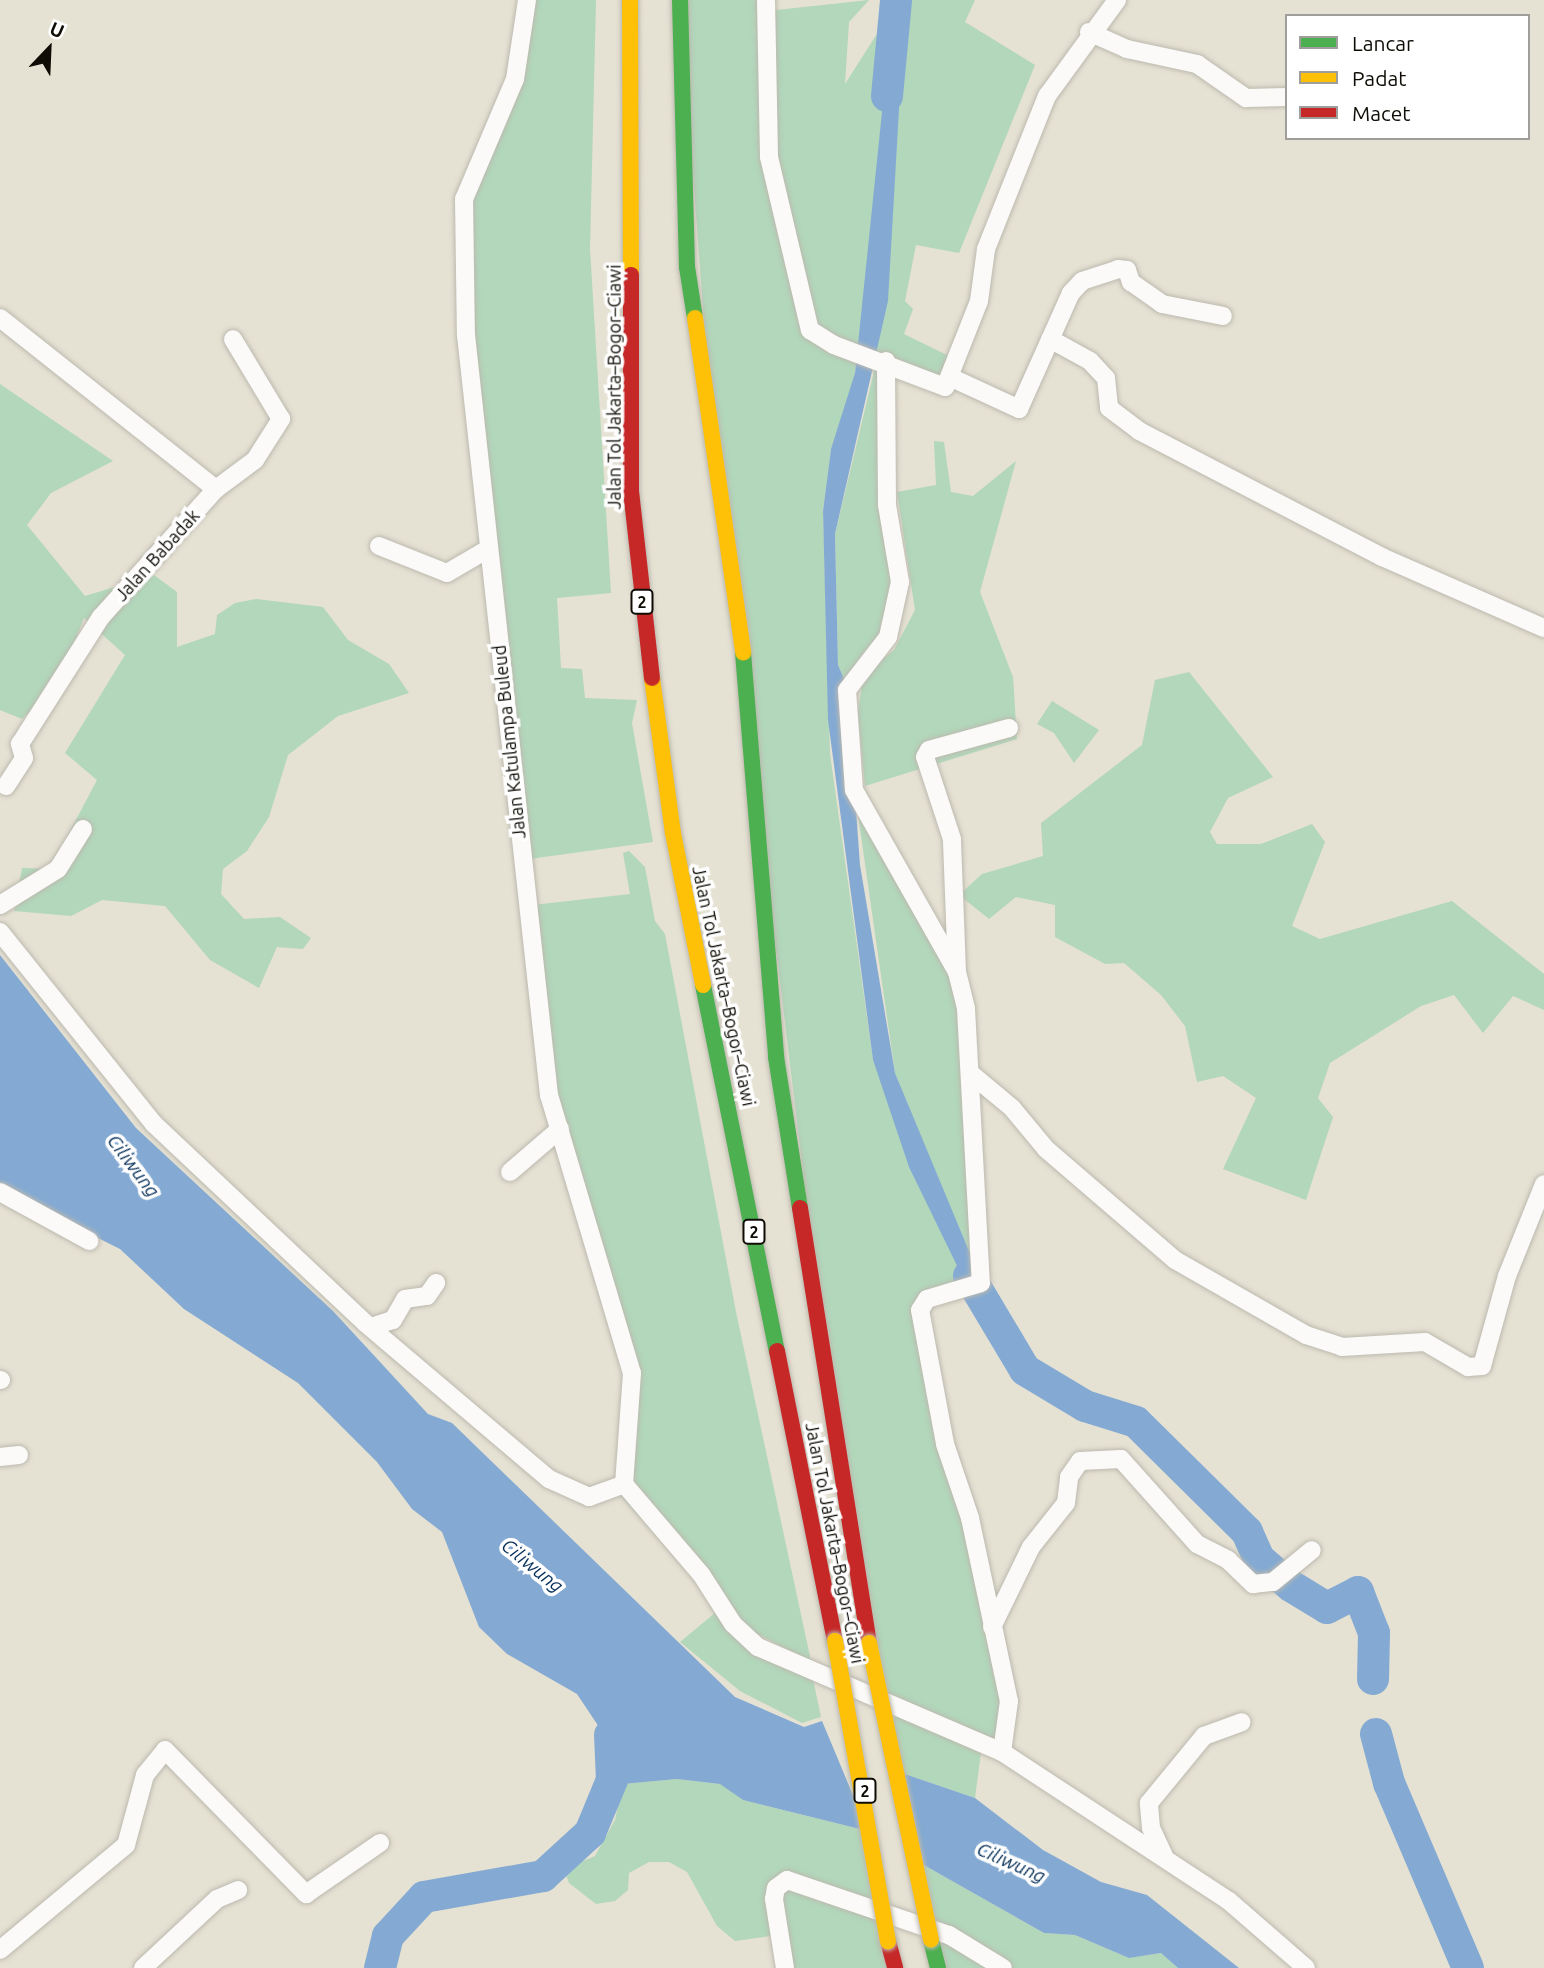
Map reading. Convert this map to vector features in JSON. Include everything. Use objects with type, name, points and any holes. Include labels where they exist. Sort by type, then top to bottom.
[{"type":"highway","name":"Jalan Tol Jakarta–Bogor–Ciawi","points":[[630,0],[631,491],[673,832],[835,1641],[895,1968]]},
{"type":"highway","name":"Jalan Tol Jakarta–Bogor–Ciawi","points":[[680,0],[687,267],[740,622],[776,1057],[869,1643],[938,1968]]},
{"type":"highway","points":[[663,881],[722,1069]]},
{"type":"street","name":"Jalan Katulampa Buleud","points":[[527,0],[521,57],[496,126],[468,181],[462,225],[470,402],[549,1096],[632,1373],[624,1484]]},
{"type":"street","points":[[766,0],[769,157],[810,330],[856,352],[883,359],[945,387],[952,378],[1003,203],[1047,96],[1089,33],[1117,0]]},
{"type":"street","points":[[1089,33],[1127,49],[1197,64],[1246,98],[1285,97]]},
{"type":"street","points":[[952,378],[1019,408],[1076,285],[1118,269],[1127,270],[1131,282],[1162,304],[1223,317]]},
{"type":"street","points":[[0,318],[216,489]]},
{"type":"street","name":"Jalan Babadak","points":[[6,786],[24,758],[20,744],[101,617],[216,489],[255,460],[282,416],[257,388],[233,339]]},
{"type":"street","points":[[1050,339],[1090,361],[1106,378],[1109,408],[1139,431],[1382,557],[1544,628]]},
{"type":"street","points":[[883,359],[887,505],[900,582],[888,637],[847,690],[854,790],[957,972]]},
{"type":"street","points":[[379,546],[447,573],[488,549]]},
{"type":"street","points":[[1002,1752],[1009,1701],[970,1518],[945,1444],[920,1310],[927,1299],[981,1283],[970,1073],[957,972],[952,839],[925,757],[1009,727]]},
{"type":"street","points":[[0,905],[58,869],[83,829]]},
{"type":"street","points":[[0,932],[154,1124],[371,1327],[549,1479],[589,1497],[624,1484],[758,1647],[1002,1752],[1229,1901],[1306,1968]]},
{"type":"street","points":[[970,1073],[1012,1108],[1046,1149],[1175,1260],[1306,1335],[1342,1347],[1425,1342],[1468,1367],[1482,1366],[1507,1276],[1544,1184]]},
{"type":"street","points":[[510,1172],[560,1129]]},
{"type":"street","points":[[0,1192],[89,1241]]},
{"type":"street","points":[[371,1327],[393,1320],[405,1300],[427,1296],[436,1283]]},
{"type":"street","points":[[0,1457],[19,1455]]},
{"type":"street","points":[[992,1627],[1044,1526],[1066,1503],[1069,1477],[1080,1461],[1121,1459],[1197,1544],[1228,1560],[1252,1584],[1273,1583],[1312,1550]]},
{"type":"street","points":[[1165,1858],[1151,1829],[1149,1803],[1204,1736],[1242,1722]]},
{"type":"street","points":[[0,1950],[127,1845],[145,1775],[165,1750],[307,1894],[380,1843]]},
{"type":"street","points":[[785,1968],[774,1907],[776,1888],[787,1880],[949,1934],[1003,1968]]},
{"type":"street","points":[[143,1968],[217,1899],[238,1891]]},
{"type":"green space","points":[[527,0],[596,0],[590,249],[611,593],[557,598],[561,668],[582,669],[585,698],[637,700],[632,723],[653,842],[522,860],[462,224],[496,126]]},
{"type":"green space","points":[[680,0],[766,0],[767,11],[869,0],[849,22],[845,84],[882,26],[884,0],[975,0],[965,22],[1035,65],[959,253],[916,245],[905,301],[913,309],[904,334],[955,359],[932,386],[895,358],[884,385],[897,611],[847,686],[838,665],[835,534],[878,355],[888,355],[858,348],[853,387],[831,449],[823,511],[830,754],[873,1060],[967,1287],[920,1310],[999,1662],[1004,1737],[982,1745],[975,1798],[896,1771],[841,1483],[711,415]]},
{"type":"green space","points":[[0,384],[113,461],[51,493],[27,525],[85,596],[154,575],[177,592],[177,647],[215,634],[217,615],[235,603],[256,599],[323,607],[348,640],[389,664],[409,693],[338,716],[288,755],[269,817],[247,851],[223,869],[221,894],[244,919],[280,917],[311,938],[303,949],[277,947],[259,988],[210,960],[165,906],[102,900],[71,916],[14,911],[22,868],[50,869],[97,780],[65,753],[125,655],[84,618],[58,684],[22,719],[0,710]]},
{"type":"green space","points":[[934,441],[944,442],[951,492],[973,496],[1016,461],[980,592],[1013,677],[1017,739],[865,786],[858,713],[863,676],[894,650],[915,610],[897,492],[936,485]]},
{"type":"green space","points":[[1189,672],[1273,777],[1228,798],[1210,832],[1217,844],[1261,844],[1312,824],[1325,842],[1292,926],[1320,939],[1452,901],[1544,974],[1544,1010],[1513,996],[1483,1033],[1454,995],[1421,1006],[1330,1063],[1318,1098],[1333,1117],[1306,1200],[1223,1169],[1256,1098],[1223,1076],[1197,1082],[1185,1026],[1161,995],[1124,963],[1105,964],[1055,937],[1055,905],[1016,897],[989,919],[959,895],[982,874],[1043,856],[1041,823],[1142,745],[1155,680]]},
{"type":"green space","points":[[1052,701],[1099,730],[1074,763],[1054,733],[1037,724]]},
{"type":"green space","points":[[858,815],[881,825],[908,867],[928,924],[957,972],[979,1281],[895,1073]]},
{"type":"green space","points":[[629,851],[645,867],[655,921],[665,934],[736,1312],[811,1661],[739,1625],[619,1494],[632,1383],[554,1133],[524,906],[630,894],[623,853]]},
{"type":"green space","points":[[715,1613],[774,1662],[812,1674],[821,1717],[802,1723],[740,1691],[680,1642]]},
{"type":"green space","points":[[677,1779],[721,1784],[743,1800],[868,1831],[894,1968],[785,1968],[779,1935],[735,1941],[717,1926],[687,1872],[669,1862],[649,1862],[629,1873],[628,1890],[615,1901],[596,1904],[569,1883],[564,1869],[595,1856],[615,1820],[623,1784]]},
{"type":"green space","points":[[915,1860],[1044,1933],[1075,1935],[1129,1958],[1161,1953],[1178,1968],[938,1968]]},
{"type":"water","points":[[888,54],[902,57],[888,301],[835,534],[838,665],[847,686],[860,865],[895,1073],[991,1304],[981,1315],[909,1167],[873,1060],[828,720],[823,511],[831,449],[855,373]]},
{"type":"water","name":"Ciliwung","points":[[0,955],[136,1128],[333,1311],[428,1414],[452,1423],[735,1697],[804,1727],[822,1721],[868,1831],[743,1800],[720,1784],[677,1779],[623,1784],[609,1774],[599,1727],[577,1694],[507,1654],[479,1627],[442,1532],[412,1509],[377,1462],[298,1383],[184,1309],[120,1249],[0,1189]]},
{"type":"water","name":"Ciliwung","points":[[896,1771],[975,1798],[1043,1850],[1101,1882],[1147,1895],[1239,1968],[1178,1968],[1161,1953],[1129,1958],[1075,1935],[1044,1933],[915,1860]]},
{"type":"waterway","points":[[887,96],[896,0]]},
{"type":"waterway","points":[[969,1276],[1025,1370],[1085,1406],[1136,1422],[1247,1532],[1259,1559],[1291,1586],[1327,1608],[1358,1592],[1374,1633],[1373,1679]]},
{"type":"waterway","points":[[1376,1734],[1389,1783],[1468,1968]]},
{"type":"waterway","points":[[380,1968],[388,1936],[424,1897],[543,1876],[590,1833],[612,1780],[610,1735]]},
{"type":"traffic: fast","points":[[680,0],[687,267],[695,318]]},
{"type":"traffic: fast","points":[[743,653],[776,1057],[800,1208]]},
{"type":"traffic: fast","points":[[703,985],[777,1351]]},
{"type":"traffic: fast","points":[[931,1940],[938,1968]]},
{"type":"traffic: slow","points":[[630,0],[631,275]]},
{"type":"traffic: slow","points":[[695,318],[743,653]]},
{"type":"traffic: slow","points":[[652,678],[673,833],[703,985]]},
{"type":"traffic: slow","points":[[835,1641],[888,1941]]},
{"type":"traffic: slow","points":[[869,1643],[931,1940]]},
{"type":"traffic: jam","points":[[631,275],[631,491],[652,678]]},
{"type":"traffic: jam","points":[[800,1208],[869,1643]]},
{"type":"traffic: jam","points":[[777,1351],[835,1641]]},
{"type":"traffic: jam","points":[[888,1941],[895,1968]]}]
